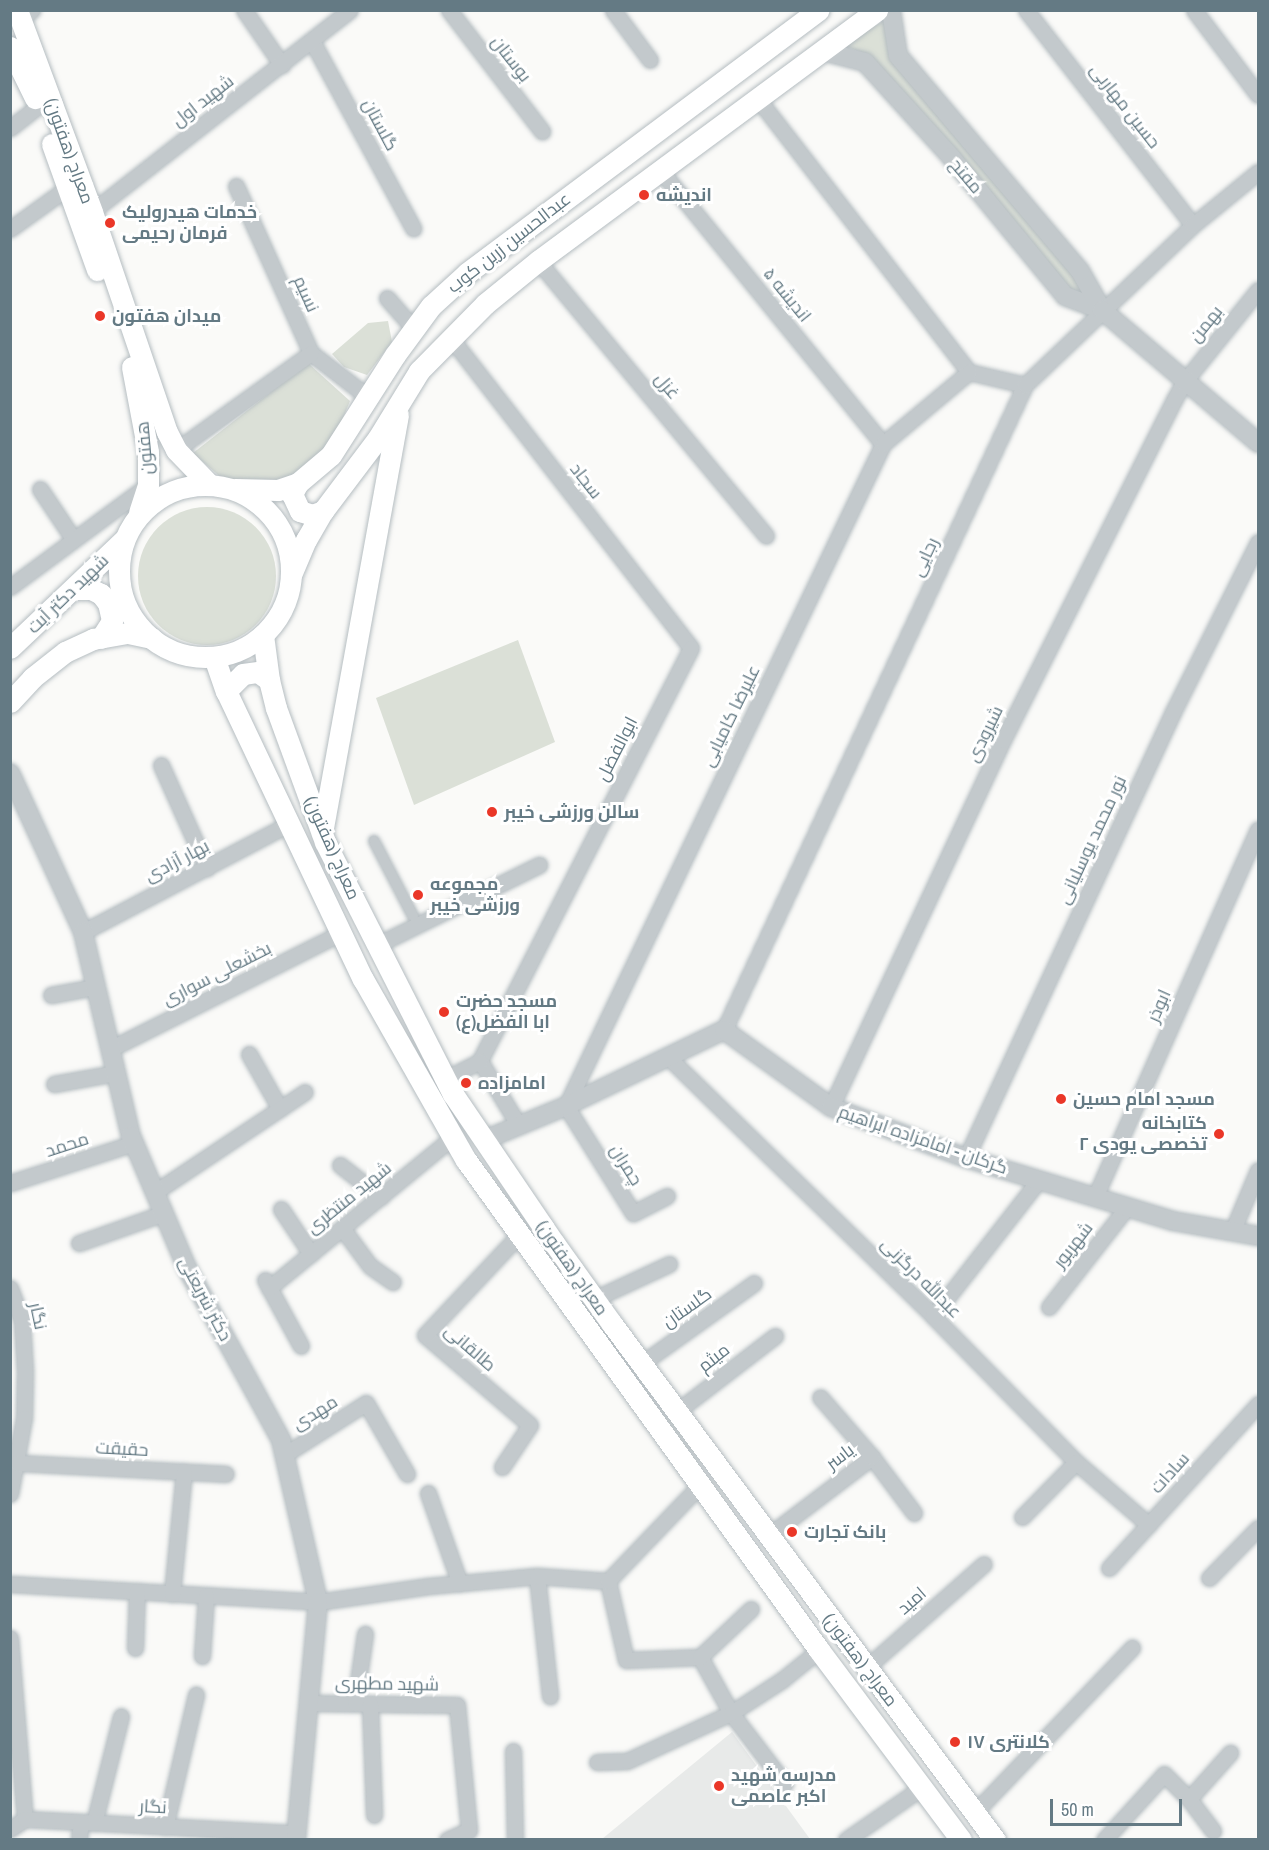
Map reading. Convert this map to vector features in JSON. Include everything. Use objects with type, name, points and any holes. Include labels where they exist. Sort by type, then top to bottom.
[{"type":"main road","name":"عبدالحسین زرین کوب","points":[[235,489],[278,490],[298,483],[331,455],[431,306],[467,273],[818,10]]},
{"type":"main road","name":"عبدالحسین زرین کوب","points":[[291,575],[306,540],[323,511],[378,438],[419,371],[484,304],[538,261],[877,10]]},
{"type":"main road","name":"معراج (هفتون)","points":[[23,14],[136,379]]},
{"type":"main road","name":"معراج (هفتون)","points":[[12,51],[38,106],[67,188],[85,217],[176,450],[209,484]]},
{"type":"main road","name":"هفتون","points":[[136,379],[148,452],[148,485],[138,516]]},
{"type":"main road","points":[[322,833],[400,400]]},
{"type":"main road","points":[[298,483],[292,494],[300,511],[312,515],[323,511]]},
{"type":"main road","points":[[209,484],[235,489],[259,503],[277,523],[288,548],[291,575],[287,597],[277,618],[263,635],[248,646],[214,657],[191,656],[170,650],[151,638],[133,618],[122,593],[119,566],[124,540],[138,516],[158,498],[174,490],[209,484]]},
{"type":"main road","name":"شهید دکتر آیت","points":[[10,648],[75,589],[124,540]]},
{"type":"main road","points":[[75,589],[91,589],[101,594],[108,603],[112,621],[101,638]]},
{"type":"main road","points":[[10,702],[32,678],[65,652],[101,638],[128,633],[151,638]]},
{"type":"main road","name":"معراج (هفتون)","points":[[263,635],[269,680],[276,708],[322,833],[445,1078],[484,1140],[594,1299],[995,1839]]},
{"type":"main road","name":"معراج (هفتون)","points":[[214,657],[226,691],[363,979],[466,1160],[819,1650],[961,1839]]},
{"type":"main road","points":[[226,691],[232,681],[243,674],[258,672],[269,680]]},
{"type":"main road","points":[[658,1425],[676,1412]]},
{"type":"street","points":[[244,10],[282,65]]},
{"type":"street","name":"شهید اول","points":[[85,217],[350,10]]},
{"type":"street","name":"بوستان","points":[[449,10],[542,131]]},
{"type":"street","points":[[612,10],[650,60]]},
{"type":"street","name":"مفتح","points":[[891,10],[898,56],[1080,272],[1102,310],[1258,443]]},
{"type":"street","name":"حسین مهاربی","points":[[1026,10],[1193,225]]},
{"type":"street","points":[[1194,10],[1258,96]]},
{"type":"street","name":"گلستان","points":[[312,41],[413,228]]},
{"type":"street","name":"مفتح","points":[[823,51],[865,62],[951,158],[1065,296],[1102,310]]},
{"type":"street","points":[[758,99],[969,372],[1025,385]]},
{"type":"street","points":[[10,128],[38,106]]},
{"type":"street","name":"اندیشه ۵","points":[[661,171],[883,444]]},
{"type":"street","name":"رجایی","points":[[724,1030],[1025,385],[1193,225],[1258,172]]},
{"type":"street","name":"نسیم","points":[[236,186],[311,353],[368,397]]},
{"type":"street","points":[[10,229],[67,188]]},
{"type":"street","name":"غزل","points":[[538,261],[766,536]]},
{"type":"street","name":"بهمن","points":[[1184,382],[1258,290]]},
{"type":"street","points":[[387,298],[414,329]]},
{"type":"street","name":"سجاد","points":[[450,338],[691,648]]},
{"type":"street","points":[[176,450],[311,353]]},
{"type":"street","name":"علیرضا کامیابی","points":[[566,1106],[883,444],[969,372]]},
{"type":"street","name":"شیرودی","points":[[831,1107],[1003,740],[1184,382]]},
{"type":"street","points":[[10,587],[148,485]]},
{"type":"street","points":[[40,489],[74,540]]},
{"type":"street","name":"نور محمد یوسلیانی","points":[[966,1158],[1173,712],[1258,542]]},
{"type":"street","name":"ابوالفضل","points":[[480,1061],[691,648]]},
{"type":"street","points":[[161,765],[207,868]]},
{"type":"street","name":"دکتر شریعتی","points":[[10,773],[83,932],[134,1143],[187,1268],[281,1440],[318,1602],[296,1836]]},
{"type":"street","name":"بهار آزادی","points":[[83,932],[289,824]]},
{"type":"street","name":"ابوذر","points":[[1095,1197],[1258,830]]},
{"type":"street","points":[[374,841],[413,916]]},
{"type":"street","points":[[377,945],[539,865]]},
{"type":"street","name":"بخشعلی سواری","points":[[110,1049],[341,933]]},
{"type":"street","points":[[51,995],[96,987]]},
{"type":"street","points":[[484,1140],[566,1106],[724,1030]]},
{"type":"street","name":"گرکان - امامزاده ابراهیم","points":[[724,1030],[831,1107],[966,1158],[1173,1221],[1258,1236]]},
{"type":"street","points":[[249,1054],[280,1109]]},
{"type":"street","name":"عبدالله درگزنی","points":[[668,1057],[933,1316],[1076,1462],[1149,1525]]},
{"type":"street","points":[[445,1078],[480,1061],[519,1126]]},
{"type":"street","points":[[54,1084],[116,1073]]},
{"type":"street","points":[[155,1192],[305,1092]]},
{"type":"street","name":"چمران","points":[[566,1106],[633,1213],[667,1197]]},
{"type":"street","name":"شهید منتظری","points":[[301,1346],[267,1284],[310,1254],[453,1137]]},
{"type":"street","name":"محمد","points":[[10,1183],[134,1143]]},
{"type":"street","points":[[340,1165],[381,1197]]},
{"type":"street","points":[[1232,1232],[1258,1170]]},
{"type":"street","points":[[933,1316],[1039,1180]]},
{"type":"street","name":"شهریور","points":[[1049,1308],[1127,1207]]},
{"type":"street","points":[[281,1209],[310,1254]]},
{"type":"street","points":[[79,1243],[164,1213]]},
{"type":"street","points":[[342,1228],[370,1266],[393,1282]]},
{"type":"street","name":"طالقانی","points":[[502,1467],[530,1425],[425,1335],[520,1234]]},
{"type":"street","points":[[594,1299],[669,1264]]},
{"type":"street","name":"گلستان","points":[[642,1364],[754,1283]]},
{"type":"street","name":"نگار","points":[[10,1288],[22,1321],[25,1372],[24,1418],[10,1494]]},
{"type":"street","name":"میثم","points":[[676,1412],[775,1336]]},
{"type":"street","name":"یاسر","points":[[768,1536],[872,1457],[820,1397]]},
{"type":"street","name":"مهدی","points":[[284,1455],[366,1404],[407,1473]]},
{"type":"street","name":"سادات","points":[[1109,1568],[1258,1404]]},
{"type":"street","points":[[872,1457],[914,1513]]},
{"type":"street","points":[[1022,1517],[1076,1462]]},
{"type":"street","name":"حقیقت","points":[[17,1463],[226,1474]]},
{"type":"street","points":[[172,1594],[184,1472]]},
{"type":"street","points":[[608,1581],[701,1484]]},
{"type":"street","points":[[428,1493],[460,1584]]},
{"type":"street","points":[[1209,1578],[1258,1528]]},
{"type":"street","name":"امید","points":[[866,1668],[984,1564]]},
{"type":"street","points":[[10,1584],[318,1602],[537,1576],[608,1581]]},
{"type":"street","points":[[537,1576],[550,1696]]},
{"type":"street","points":[[608,1581],[626,1660],[700,1657],[751,1609]]},
{"type":"street","points":[[135,1648],[137,1592]]},
{"type":"street","points":[[202,1656],[206,1596]]},
{"type":"street","points":[[365,1634],[362,1704],[374,1815]]},
{"type":"street","points":[[10,1638],[25,1819],[10,1829]]},
{"type":"street","points":[[976,1811],[1132,1647]]},
{"type":"street","points":[[597,1762],[627,1761],[731,1713],[782,1680],[819,1650]]},
{"type":"street","points":[[700,1657],[731,1713],[785,1784]]},
{"type":"street","points":[[165,1827],[196,1695]]},
{"type":"street","name":"شهید مطهری","points":[[310,1703],[457,1705],[470,1830],[447,1839]]},
{"type":"street","points":[[79,1839],[87,1823],[122,1716]]},
{"type":"street","points":[[513,1751],[516,1839]]},
{"type":"street","points":[[1189,1799],[1230,1753]]},
{"type":"street","points":[[1104,1839],[1164,1774],[1189,1799],[1213,1831]]},
{"type":"street","points":[[846,1839],[921,1788]]},
{"type":"street","name":"نگار","points":[[25,1819],[165,1827],[182,1834],[296,1836]]},
{"type":"shaded area","points":[[885,20],[891,56],[1078,278],[1090,298],[1069,292],[873,58],[844,45]]},
{"type":"shaded area","points":[[388,321],[392,342],[367,375],[344,367],[332,354],[368,323]]},
{"type":"shaded area","points":[[308,363],[350,401],[329,452],[295,481],[225,481],[193,453]]},
{"type":"shaded area","points":[[207,507],[233,512],[256,527],[271,550],[276,576],[271,602],[256,625],[233,640],[207,645],[181,640],[158,625],[143,602],[138,576],[143,550],[158,527],[181,512]]},
{"type":"shaded area","points":[[518,640],[555,742],[414,805],[376,698]]},
{"type":"shaded area","name":"مدرسه شهید اکبر عاصمی","points":[[732,1732],[810,1839],[602,1839]]},
{"type":"place","name":"اندیشه","points":[[644,195]]},
{"type":"place","name":"خدمات هیدرولیک فرمان رحیمی","points":[[110,223]]},
{"type":"place","name":"میدان هفتون","points":[[100,316]]},
{"type":"place","name":"سالن ورزشی خیبر","points":[[492,812]]},
{"type":"place","name":"مجموعه ورزشی خیبر","points":[[418,895]]},
{"type":"place","name":"مسجد حضرت ابا الفضل(ع)","points":[[444,1012]]},
{"type":"place","name":"امامزاده","points":[[466,1083]]},
{"type":"place","name":"مسجد امام حسین","points":[[1061,1099]]},
{"type":"place","name":"کتابخانه تخصصی یودی ۲","points":[[1219,1134]]},
{"type":"place","name":"بانک تجارت","points":[[792,1532]]},
{"type":"place","name":"کلانتری ۱۷","points":[[955,1742]]},
{"type":"place","name":"مدرسه شهید اکبر عاصمی","points":[[719,1786]]}]
